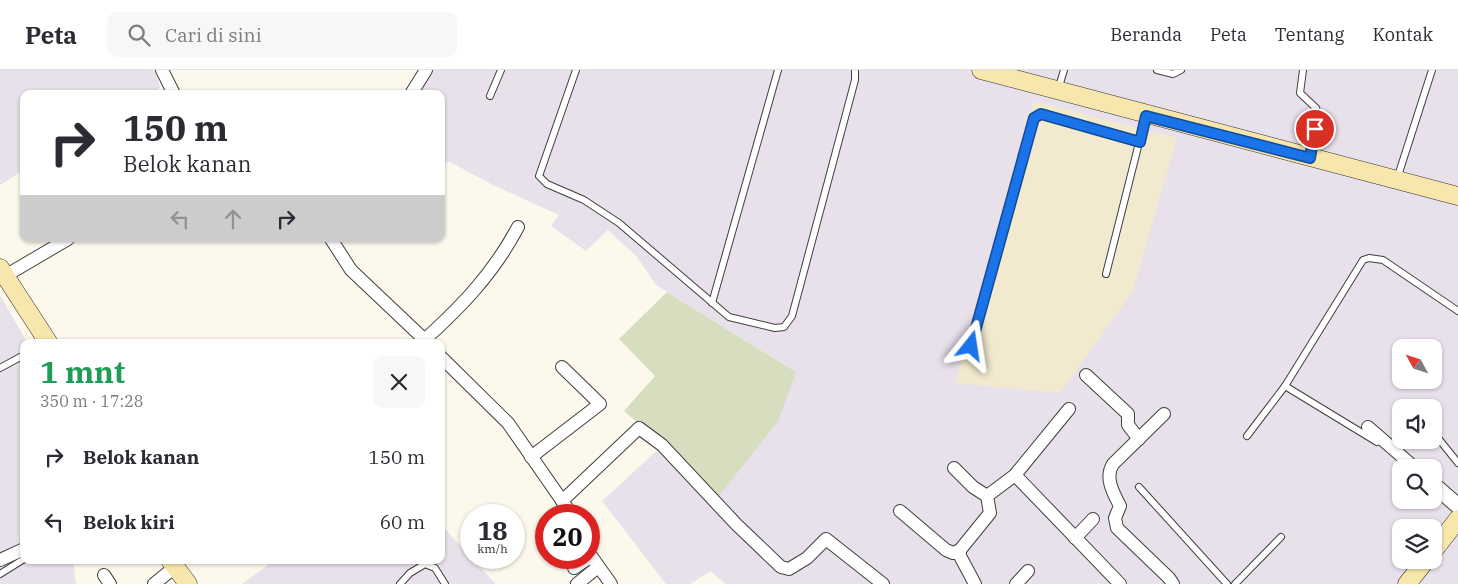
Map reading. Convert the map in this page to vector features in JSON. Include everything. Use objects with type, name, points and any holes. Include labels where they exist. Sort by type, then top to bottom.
[{"type":"street","points":[[162,70],[172,90]]},
{"type":"street","points":[[413,90],[426,70]]},
{"type":"street","points":[[981,70],[1146,116],[1458,196]]},
{"type":"street","points":[[427,339],[483,283],[503,256],[518,227]]},
{"type":"street","points":[[333,242],[351,270],[421,339]]},
{"type":"street","points":[[46,339],[3,272],[47,245]]},
{"type":"street","points":[[445,361],[508,423],[562,502],[639,428],[662,445],[736,524],[785,570],[807,558],[826,539],[882,584]]},
{"type":"street","points":[[531,457],[600,404],[562,367]]},
{"type":"street","points":[[1086,375],[1128,414],[1128,425],[1139,439]]},
{"type":"street","points":[[987,496],[1015,475],[1069,409]]},
{"type":"street","points":[[1164,414],[1110,470],[1111,489],[1120,506],[1115,524],[1173,584]]},
{"type":"street","points":[[1368,427],[1405,459]]},
{"type":"street","points":[[900,511],[946,550],[953,553],[960,550],[990,513],[987,496],[973,487],[954,468]]},
{"type":"street","points":[[1015,475],[1120,584]]},
{"type":"street","points":[[1442,490],[1458,504]]},
{"type":"street","points":[[1075,538],[1093,519]]},
{"type":"street","points":[[1442,540],[1458,519]]},
{"type":"street","points":[[960,550],[960,556],[974,584]]},
{"type":"street","points":[[0,560],[20,551]]},
{"type":"street","points":[[154,584],[172,564]]},
{"type":"street","points":[[174,564],[188,584]]},
{"type":"street","points":[[578,584],[586,569]]},
{"type":"street","points":[[599,569],[610,584]]},
{"type":"street","points":[[1407,584],[1419,569]]},
{"type":"street","points":[[1016,584],[1028,571]]},
{"type":"lane","points":[[490,96],[501,70]]},
{"type":"lane","points":[[576,70],[539,176],[547,184],[584,200],[619,223],[729,317],[780,328],[790,320],[855,80],[855,70]]},
{"type":"lane","points":[[712,303],[778,70]]},
{"type":"lane","points":[[1058,91],[1064,70]]},
{"type":"lane","points":[[1157,70],[1173,74],[1181,70]]},
{"type":"lane","points":[[1303,70],[1300,93],[1316,108],[1318,114],[1310,158]]},
{"type":"lane","points":[[1396,180],[1432,70]]},
{"type":"lane","points":[[971,346],[1034,118],[1041,114],[1140,142]]},
{"type":"lane","points":[[1106,274],[1146,116]]},
{"type":"lane","points":[[1247,436],[1285,386],[1358,265],[1369,258],[1383,260],[1458,311]]},
{"type":"lane","points":[[0,368],[20,357]]},
{"type":"lane","points":[[1285,386],[1374,440],[1396,459]]},
{"type":"lane","points":[[1442,443],[1458,463]]},
{"type":"lane","points":[[1139,487],[1227,584]]},
{"type":"lane","points":[[1442,498],[1458,512]]},
{"type":"lane","points":[[1235,584],[1281,537]]},
{"type":"lane","points":[[0,574],[20,561]]},
{"type":"lane","points":[[400,584],[410,574],[425,564],[435,568],[444,584]]},
{"type":"shaded area","points":[[0,70],[155,70],[160,88],[157,90],[20,90],[20,172],[0,185]]},
{"type":"shaded area","points":[[427,70],[1458,70],[1458,584],[725,584],[711,571],[690,584],[666,584],[602,501],[663,445],[796,372],[656,285],[637,257],[608,230],[586,251],[551,226],[559,215],[493,185],[448,161],[445,164],[445,90],[415,90]]},
{"type":"shaded area","points":[[1034,101],[1177,138],[1133,291],[1060,393],[955,383]]},
{"type":"shaded area","points":[[0,295],[25,339],[20,339],[20,564],[74,564],[76,584],[0,584]]},
{"type":"shaded area","points":[[445,529],[460,545],[460,569],[482,569],[496,584],[242,584],[270,564],[445,564]]},
{"type":"green space","points":[[667,292],[796,372],[778,421],[716,500],[663,445],[624,411],[655,376],[619,339]]},
{"type":"route","points":[[971,346],[1034,118],[1037,115],[1041,114],[1140,142],[1146,116],[1310,158],[1315,129]]}]
